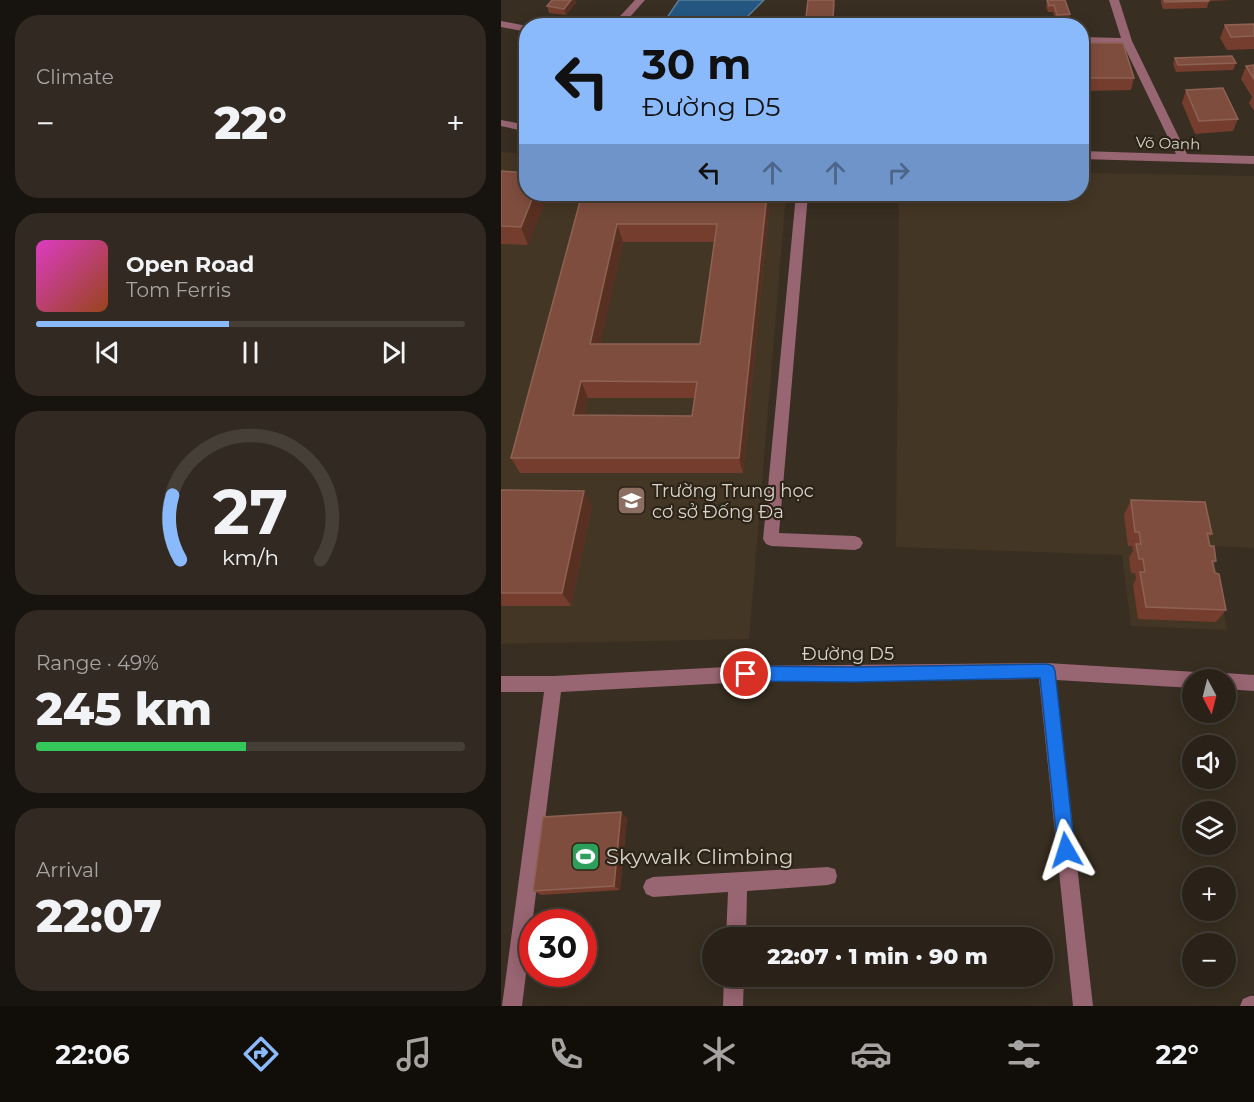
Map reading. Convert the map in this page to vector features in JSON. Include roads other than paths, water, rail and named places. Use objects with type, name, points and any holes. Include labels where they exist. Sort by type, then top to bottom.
[{"type":"street","points":[[623,18],[640,0]]},
{"type":"street","points":[[1114,0],[1127,40],[1184,159]]},
{"type":"street","points":[[501,24],[519,27]]},
{"type":"street","points":[[1089,40],[1127,40]]},
{"type":"street","points":[[501,123],[519,125]]},
{"type":"street","name":"Võ Oanh","points":[[1089,155],[1254,160]]},
{"type":"street","points":[[801,201],[771,539],[855,543]]},
{"type":"street","points":[[1047,671],[1083,1006]]},
{"type":"street","name":"Đường D5","points":[[501,684],[554,684],[746,674],[856,675],[1047,671],[1182,679]]},
{"type":"street","points":[[1236,682],[1254,683]]},
{"type":"street","points":[[512,1006],[554,684]]},
{"type":"street","points":[[653,887],[828,876]]},
{"type":"street","points":[[736,927],[738,882]]},
{"type":"street","points":[[733,1006],[734,987]]},
{"type":"water","points":[[679,0],[764,0],[746,18],[667,18]]},
{"type":"place","name":"Trường Trung học cơ sở Đống Đa","points":[[631,501]]},
{"type":"place","name":"Skywalk Climbing","points":[[585,856]]}]
